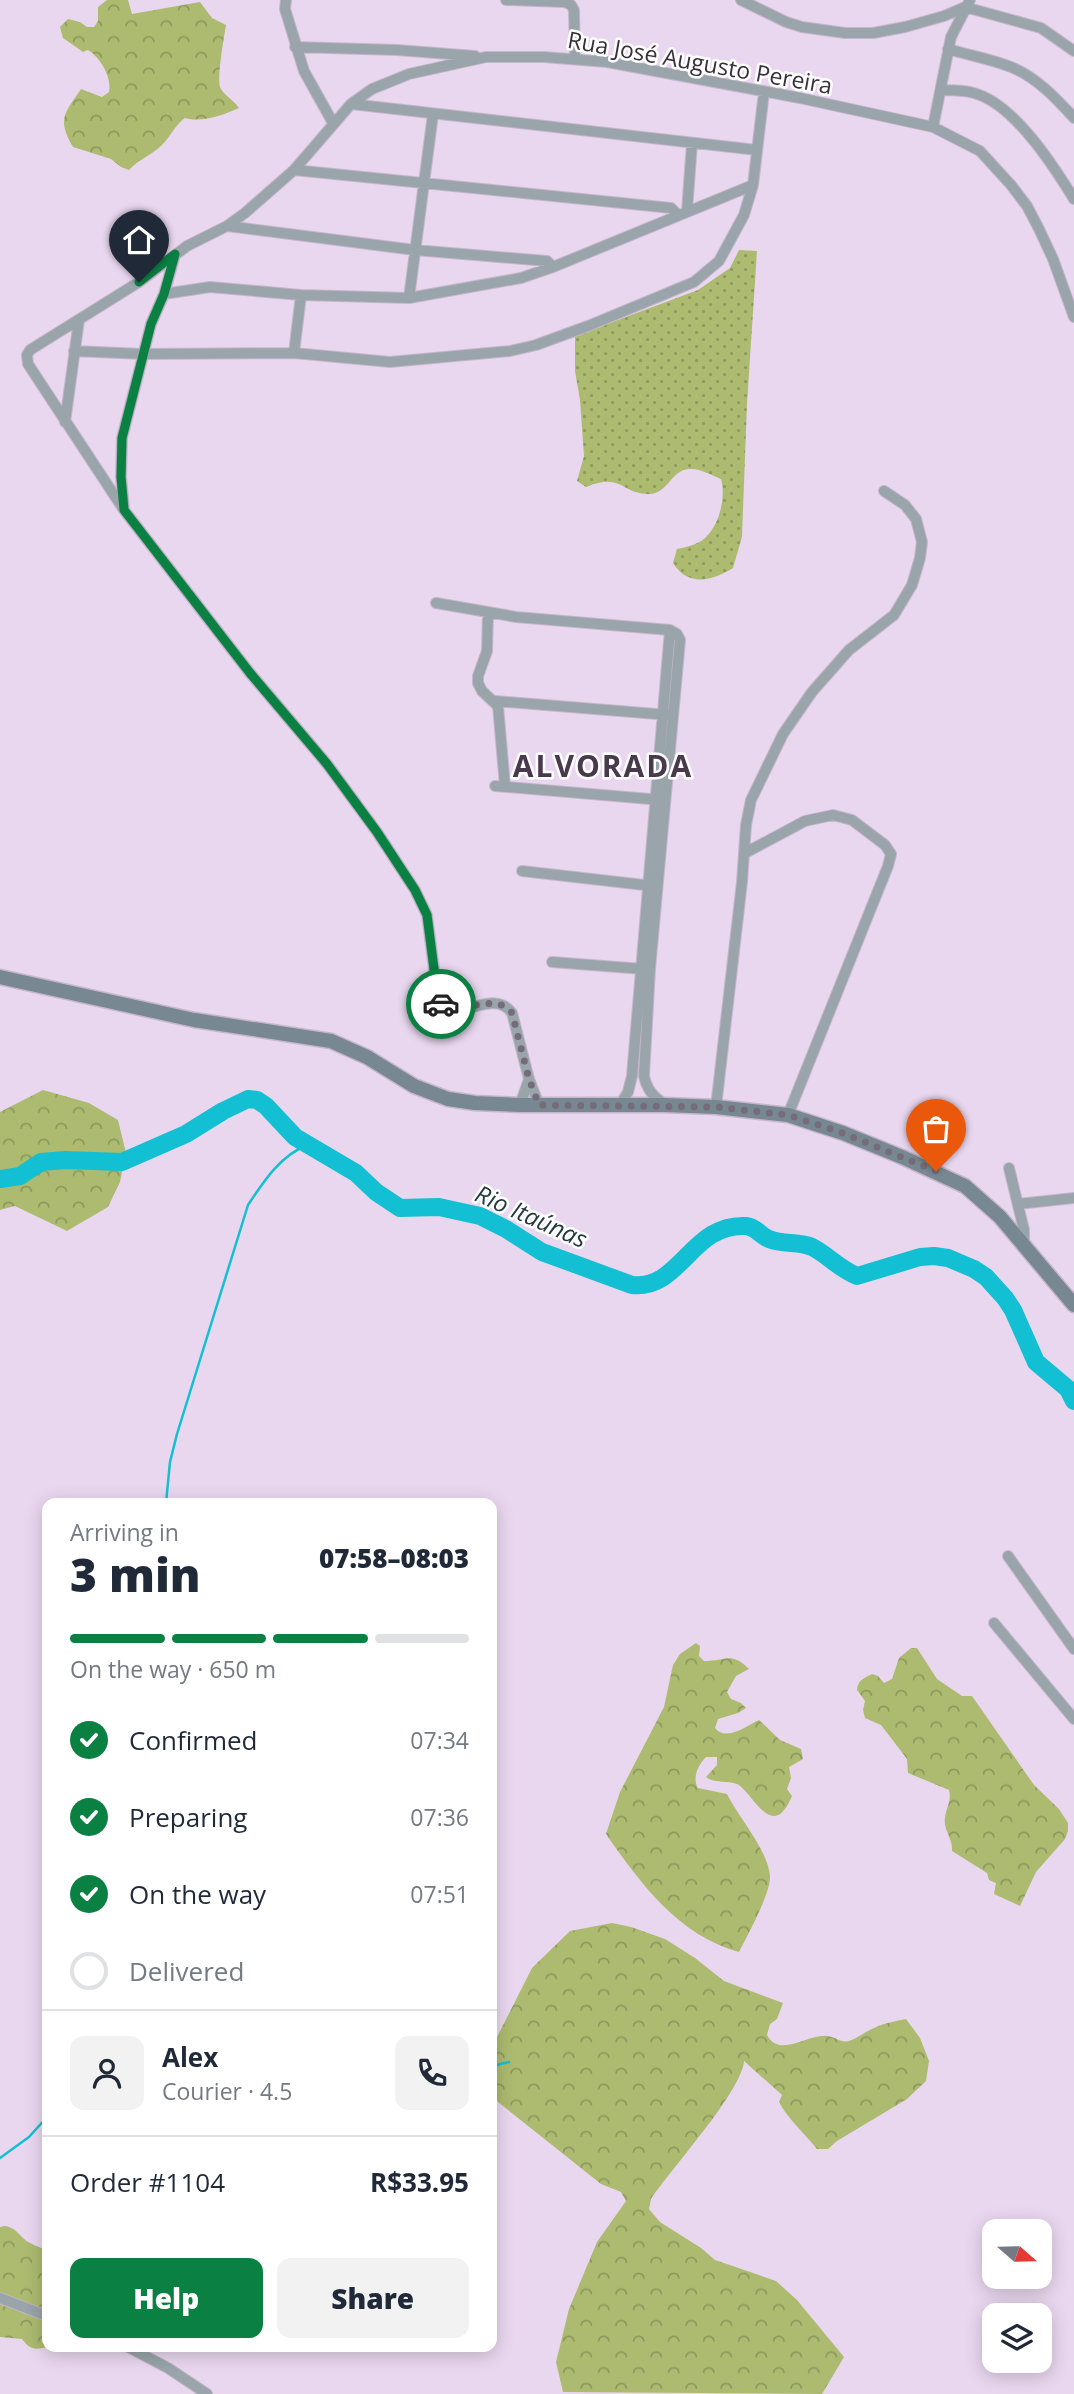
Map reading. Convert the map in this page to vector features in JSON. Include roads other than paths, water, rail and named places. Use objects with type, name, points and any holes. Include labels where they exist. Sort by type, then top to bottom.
[{"type":"main road","points":[[0,977],[183,1017],[331,1041],[359,1052],[414,1086],[439,1096],[475,1104],[665,1105],[716,1107],[788,1115],[891,1152],[965,1186],[1000,1217],[1074,1305]]},
{"type":"street","points":[[286,0],[285,9],[304,71],[333,123]]},
{"type":"street","points":[[506,0],[565,2],[571,5],[574,10],[576,58]]},
{"type":"street","points":[[741,0],[786,22],[845,33],[873,33],[905,27],[944,16],[968,3],[1041,28],[1074,51]]},
{"type":"street","points":[[933,127],[948,49],[957,20],[968,3]]},
{"type":"street","points":[[295,47],[397,50],[486,57]]},
{"type":"street","points":[[948,49],[1009,66],[1024,73],[1061,103],[1074,118]]},
{"type":"street","name":"Rua José Augusto Pereira","points":[[65,422],[27,364],[30,350],[139,282],[175,254],[227,226],[245,213],[293,170],[351,104],[372,89],[393,79],[486,57],[576,58],[607,62],[933,127],[980,151],[1027,206],[1070,296],[1074,317]]},
{"type":"street","points":[[941,90],[978,94],[1013,118],[1047,156],[1074,199]]},
{"type":"street","points":[[74,351],[143,354],[294,353],[390,362],[523,348],[588,327],[694,282],[719,261],[744,215],[752,185],[764,92]]},
{"type":"street","points":[[351,104],[757,150]]},
{"type":"street","points":[[409,298],[433,114]]},
{"type":"street","points":[[682,213],[692,143]]},
{"type":"street","points":[[293,170],[671,208],[682,213]]},
{"type":"street","points":[[164,294],[210,287],[301,295],[409,298],[520,278],[752,185]]},
{"type":"street","points":[[227,226],[415,250],[547,261],[553,267]]},
{"type":"street","points":[[124,510],[122,438],[151,324],[164,294],[175,254]]},
{"type":"street","points":[[294,353],[301,295]]},
{"type":"street","points":[[79,320],[65,422],[124,510],[250,673],[327,764],[415,890],[427,915],[438,1000],[443,1007],[449,1010],[494,1003],[508,1007],[539,1105]]},
{"type":"street","points":[[716,1107],[746,825],[751,800],[783,734],[825,675],[849,650],[894,615],[912,584],[920,558],[921,531],[916,519],[905,505],[884,491]]},
{"type":"street","points":[[436,603],[516,617],[670,630],[677,634],[680,640],[668,715],[645,969],[632,1076],[628,1093],[620,1105]]},
{"type":"street","points":[[488,613],[487,651],[478,679],[482,691],[495,701],[499,710],[500,786],[661,800]]},
{"type":"street","points":[[495,701],[668,715]]},
{"type":"street","points":[[745,853],[805,821],[833,815],[852,820],[885,845],[891,854],[788,1115]]},
{"type":"street","points":[[522,871],[653,886]]},
{"type":"street","points":[[552,962],[645,969]]},
{"type":"street","points":[[645,969],[644,1076],[652,1096],[665,1105]]},
{"type":"street","points":[[520,1105],[529,1079]]},
{"type":"street","points":[[1009,1168],[1024,1230],[1024,1246]]},
{"type":"street","points":[[1018,1204],[1074,1198]]},
{"type":"street","points":[[1008,1556],[1074,1649]]},
{"type":"street","points":[[994,1623],[1074,1719]]},
{"type":"street","points":[[0,2298],[42,2314]]},
{"type":"street","points":[[138,2352],[207,2394]]},
{"type":"waterway","name":"Rio Itaúnas","points":[[0,1179],[20,1176],[41,1162],[122,1162],[186,1134],[248,1099],[257,1100],[295,1137],[356,1173],[376,1192],[400,1208],[439,1207],[480,1216],[542,1252],[632,1285],[649,1284],[663,1277],[712,1235],[727,1228],[746,1226],[774,1241],[812,1247],[857,1276],[920,1257],[948,1258],[986,1277],[1005,1298],[1036,1362],[1068,1389],[1074,1401]]},
{"type":"waterway","points":[[166,1498],[170,1462],[177,1434],[248,1205],[281,1162],[307,1145]]},
{"type":"waterway","points":[[497,2065],[509,2062]]},
{"type":"waterway","points":[[0,2158],[29,2137],[42,2123]]},
{"type":"district","name":"ALVORADA","points":[[603,767]]}]
